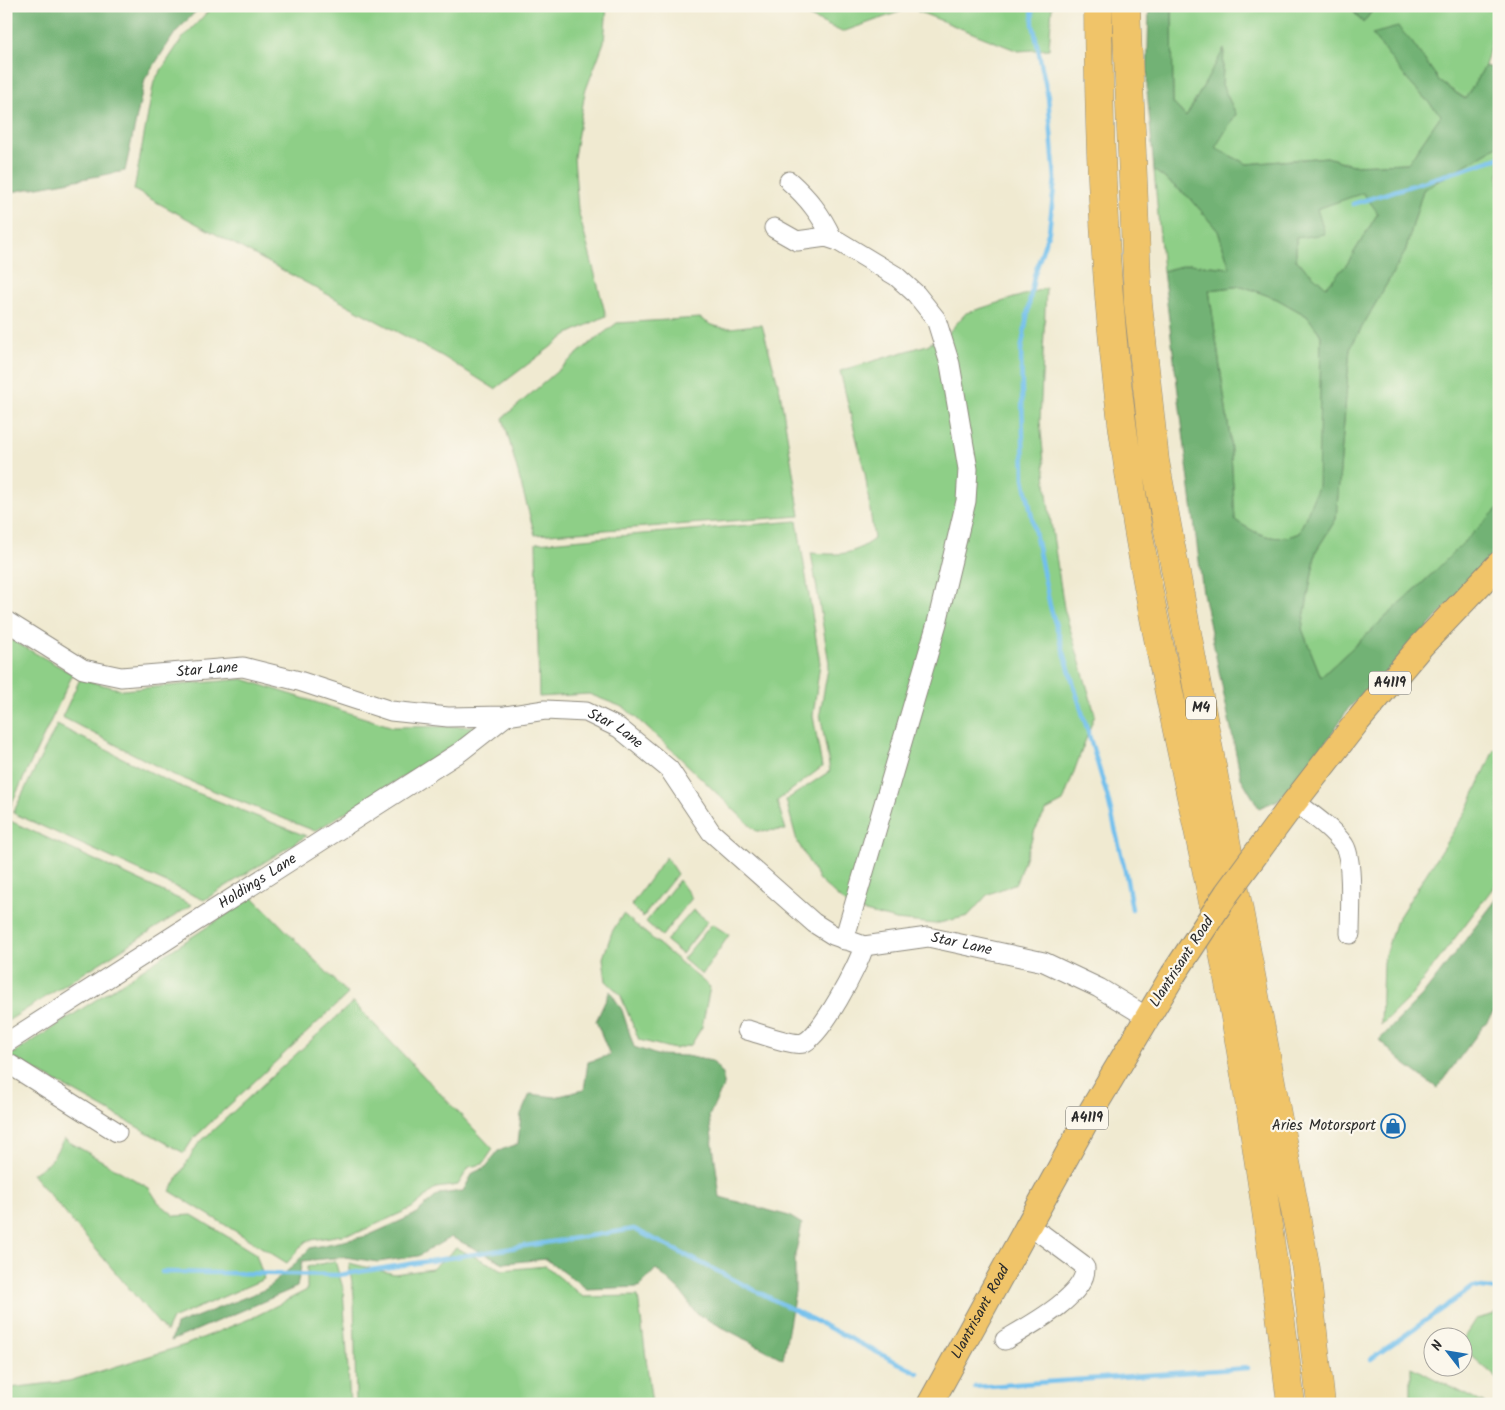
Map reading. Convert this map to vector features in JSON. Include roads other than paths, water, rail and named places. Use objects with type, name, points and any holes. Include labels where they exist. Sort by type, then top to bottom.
[{"type":"highway","name":"M4","points":[[1098,6],[1098,130],[1109,301],[1126,453],[1159,649],[1230,988],[1275,1263],[1291,1404]]},
{"type":"highway","name":"M4","points":[[1126,6],[1138,303],[1155,461],[1306,1269],[1321,1404]]},
{"type":"main road","name":"Llantrisant Road","points":[[930,1404],[1026,1227],[1146,1017],[1227,893],[1291,805],[1356,723],[1421,646],[1499,564]]},
{"type":"street","points":[[789,181],[808,198],[824,219],[832,238],[896,276],[916,294],[936,319],[950,364],[968,469],[966,501],[937,623],[844,940]]},
{"type":"street","points":[[774,228],[802,242],[832,238]]},
{"type":"street","name":"Star Lane","points":[[6,621],[83,669],[121,676],[243,667],[299,681],[391,711],[448,717],[506,716],[546,710],[586,712],[619,728],[669,769],[711,832],[814,923],[844,940],[864,946],[928,937],[1044,962],[1099,988],[1146,1017]]},
{"type":"street","name":"Holdings Lane","points":[[6,1043],[460,752],[506,716]]},
{"type":"street","points":[[1291,805],[1324,825],[1345,846],[1350,875],[1350,934]]},
{"type":"street","points":[[747,1030],[796,1043],[807,1041],[842,994],[860,962],[864,946]]},
{"type":"street","points":[[6,1062],[117,1132]]},
{"type":"street","points":[[1005,1340],[1040,1319],[1074,1292],[1086,1276],[1086,1268],[1082,1264],[1043,1235],[1026,1227]]},
{"type":"waterway","points":[[1032,6],[1033,24],[1048,97],[1055,179],[1049,231],[1034,276],[1021,351],[1024,478],[1050,606],[1107,795],[1132,909]]},
{"type":"waterway","points":[[1353,204],[1499,158]]},
{"type":"waterway","points":[[162,1272],[339,1275],[634,1229],[918,1373]]},
{"type":"waterway","points":[[1371,1359],[1473,1287],[1499,1290]]},
{"type":"waterway","points":[[975,1387],[1248,1368]]},
{"type":"place","name":"Aries Motorsport","points":[[1393,1126]]}]
